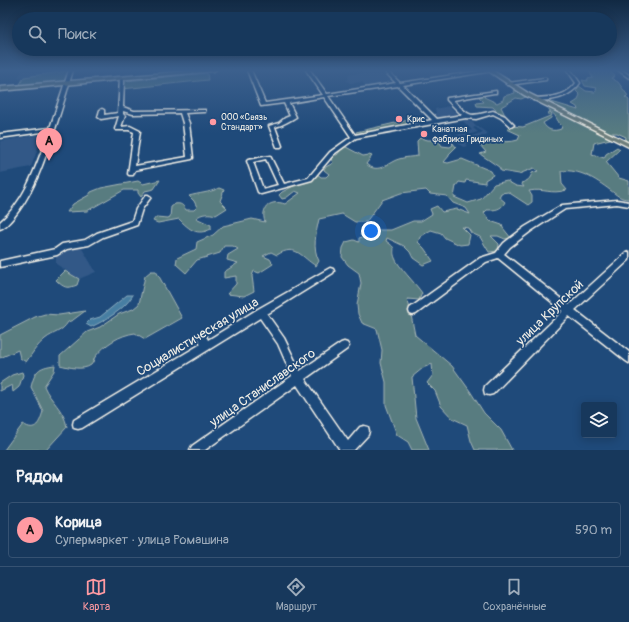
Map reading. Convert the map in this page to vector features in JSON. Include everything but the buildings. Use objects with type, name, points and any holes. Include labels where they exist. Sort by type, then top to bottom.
[{"type":"main road","points":[[521,91],[629,145]]},
{"type":"street","points":[[0,226],[6,221],[30,189],[53,129],[65,91]]},
{"type":"street","points":[[121,91],[120,111],[122,116],[118,129],[130,128],[137,131],[131,174]]},
{"type":"street","points":[[257,91],[263,105],[357,91]]},
{"type":"street","points":[[323,91],[354,137]]},
{"type":"street","points":[[407,91],[436,121]]},
{"type":"street","points":[[535,99],[557,97],[572,91]]},
{"type":"street","points":[[466,116],[449,100],[494,92]]},
{"type":"street","points":[[279,146],[272,126],[281,124],[287,119],[294,117],[286,102]]},
{"type":"street","points":[[102,110],[101,117],[120,111],[133,113],[203,111]]},
{"type":"street","points":[[132,168],[190,158],[186,123],[182,112]]},
{"type":"street","points":[[282,186],[268,157],[250,161],[261,192],[310,179],[332,153],[354,137],[466,116],[476,117],[494,112],[503,117],[511,125]]},
{"type":"street","points":[[0,136],[53,129]]},
{"type":"street","points":[[0,264],[57,252],[65,246],[86,243],[100,235],[135,223],[139,208],[148,197]]},
{"type":"street","points":[[413,311],[483,260],[499,255],[507,245],[528,229],[564,207],[617,202],[629,204]]},
{"type":"street","points":[[499,255],[629,358]]},
{"type":"street","name":"улица Крупской","points":[[489,390],[568,311],[629,256]]},
{"type":"street","name":"Социалистическая улица","points":[[78,424],[204,341],[261,312],[330,271]]},
{"type":"street","points":[[261,312],[282,341],[298,378],[347,450],[364,431]]},
{"type":"street","name":"улица Станиславского","points":[[196,450],[344,346]]},
{"type":"shaded area","points":[[449,106],[458,115],[438,119],[433,114],[436,113],[435,109]]},
{"type":"shaded area","points":[[460,118],[470,118],[469,120],[488,134],[470,140],[471,142],[465,144],[467,146],[463,147],[456,142],[483,132],[475,127],[473,128],[478,132],[453,139],[436,123],[439,122],[454,136],[472,130]]},
{"type":"shaded area","points":[[43,134],[31,167],[0,173],[0,141]]},
{"type":"shaded area","points":[[80,245],[96,272],[79,279],[56,264],[56,255],[67,247]]},
{"type":"shaded area","points":[[127,295],[133,295],[130,300],[115,314],[91,327],[86,324],[90,320],[100,317]]},
{"type":"green space","points":[[514,91],[518,91],[526,97],[521,99],[516,98],[501,107],[506,117],[500,115],[493,107],[477,106],[476,103],[484,102],[478,96],[485,94],[486,95],[484,97],[497,103],[503,100],[504,96],[515,93]]},
{"type":"green space","points":[[576,91],[624,91],[628,96],[625,97],[629,100],[629,143],[625,142],[626,137],[617,133],[609,133],[542,101],[545,100],[578,110],[577,107],[572,104],[577,101],[580,95]]},
{"type":"green space","points":[[549,108],[608,136],[610,139],[594,143],[592,154],[604,158],[606,154],[617,147],[620,149],[606,162],[619,178],[629,181],[629,199],[619,196],[599,182],[581,173],[561,171],[562,184],[567,190],[556,192],[539,190],[529,191],[532,196],[532,202],[528,205],[508,192],[501,193],[499,197],[505,202],[502,207],[487,210],[484,213],[490,221],[502,225],[511,238],[505,239],[498,236],[491,236],[499,244],[498,251],[489,252],[480,237],[471,233],[468,228],[462,227],[470,235],[468,244],[460,245],[445,238],[441,233],[431,230],[420,237],[418,242],[433,261],[423,265],[413,258],[404,246],[387,238],[386,241],[394,248],[396,261],[422,293],[419,300],[407,299],[415,335],[452,366],[484,413],[501,430],[512,450],[475,450],[467,425],[452,418],[441,406],[435,391],[427,383],[433,375],[432,364],[423,368],[412,377],[416,418],[429,450],[412,450],[408,442],[397,435],[386,405],[386,382],[381,363],[382,350],[377,329],[362,323],[358,314],[357,305],[361,283],[359,273],[348,265],[342,257],[343,248],[346,242],[354,240],[359,242],[359,238],[362,237],[360,234],[376,230],[391,230],[413,221],[421,221],[432,214],[430,209],[437,206],[442,212],[457,209],[470,214],[466,208],[453,203],[447,196],[430,194],[426,190],[401,193],[382,200],[366,222],[355,222],[342,214],[319,219],[315,246],[319,261],[316,266],[302,255],[294,251],[289,250],[277,255],[271,252],[263,256],[270,259],[273,264],[259,273],[254,271],[252,276],[254,291],[244,296],[227,294],[236,284],[236,276],[224,278],[224,272],[238,263],[227,260],[228,255],[238,249],[233,246],[224,246],[220,253],[197,260],[186,273],[176,264],[177,258],[196,249],[197,242],[213,235],[223,226],[252,219],[265,222],[265,208],[275,203],[285,204],[300,193],[295,191],[286,198],[282,199],[279,195],[282,192],[317,174],[321,177],[326,177],[329,174],[324,170],[324,168],[333,163],[329,154],[337,155],[340,151],[339,147],[344,146],[363,156],[372,156],[366,164],[371,167],[379,168],[401,158],[418,156],[417,141],[420,138],[438,140],[442,146],[450,147],[453,145],[452,142],[456,147],[444,162],[448,163],[462,159],[491,171],[493,175],[485,180],[485,183],[466,180],[465,183],[459,182],[456,186],[454,197],[468,203],[481,199],[494,184],[507,181],[516,186],[524,187],[521,183],[528,180],[532,173],[538,171],[534,168],[519,174],[501,171],[499,167],[480,154],[486,152],[479,144],[473,142],[473,140],[484,139],[507,142],[518,140],[520,135],[507,129],[510,126],[523,127],[550,116],[548,113],[550,112],[552,114],[551,118],[543,123],[550,130],[561,129],[562,126],[554,114],[549,111]]},
{"type":"green space","points":[[417,118],[420,122],[357,134],[356,132]]},
{"type":"green space","points":[[160,180],[154,189],[145,191],[141,197],[138,190],[124,190],[87,211],[67,212],[73,204],[89,195],[91,192],[101,188],[138,181],[143,184]]},
{"type":"green space","points":[[219,188],[224,190],[220,201],[227,208],[216,215],[206,214],[196,218],[211,225],[211,229],[202,232],[194,231],[179,219],[158,223],[153,221],[156,217],[170,217],[171,207],[175,204],[182,205],[186,210],[194,210],[197,207],[189,196]]},
{"type":"green space","points":[[65,271],[79,279],[77,285],[66,287],[61,285],[56,280]]},
{"type":"green space","points":[[151,271],[156,271],[182,318],[145,339],[135,333],[118,338],[103,348],[95,357],[92,364],[88,367],[76,368],[60,365],[60,356],[87,332],[100,327],[119,314],[133,309],[139,304],[145,276]]},
{"type":"green space","points":[[85,311],[68,322],[60,330],[42,341],[26,362],[20,358],[18,350],[0,358],[0,335],[35,317],[45,314],[59,315]]},
{"type":"green space","points":[[55,365],[54,371],[44,386],[63,415],[67,427],[46,450],[4,450],[23,424],[34,427],[39,422],[43,411],[31,387],[32,382],[38,371],[45,367]]},
{"type":"green space","points":[[22,372],[23,375],[19,387],[13,392],[12,385],[0,391],[0,383],[12,375]]},
{"type":"place","name":"Крис","points":[[399,119]]},
{"type":"place","name":"ООО «Связь Стандарт»","points":[[213,122]]},
{"type":"place","name":"Канатная фабрика Гридиных","points":[[424,134]]},
{"type":"place","name":"Корица","points":[[49,161]]}]
